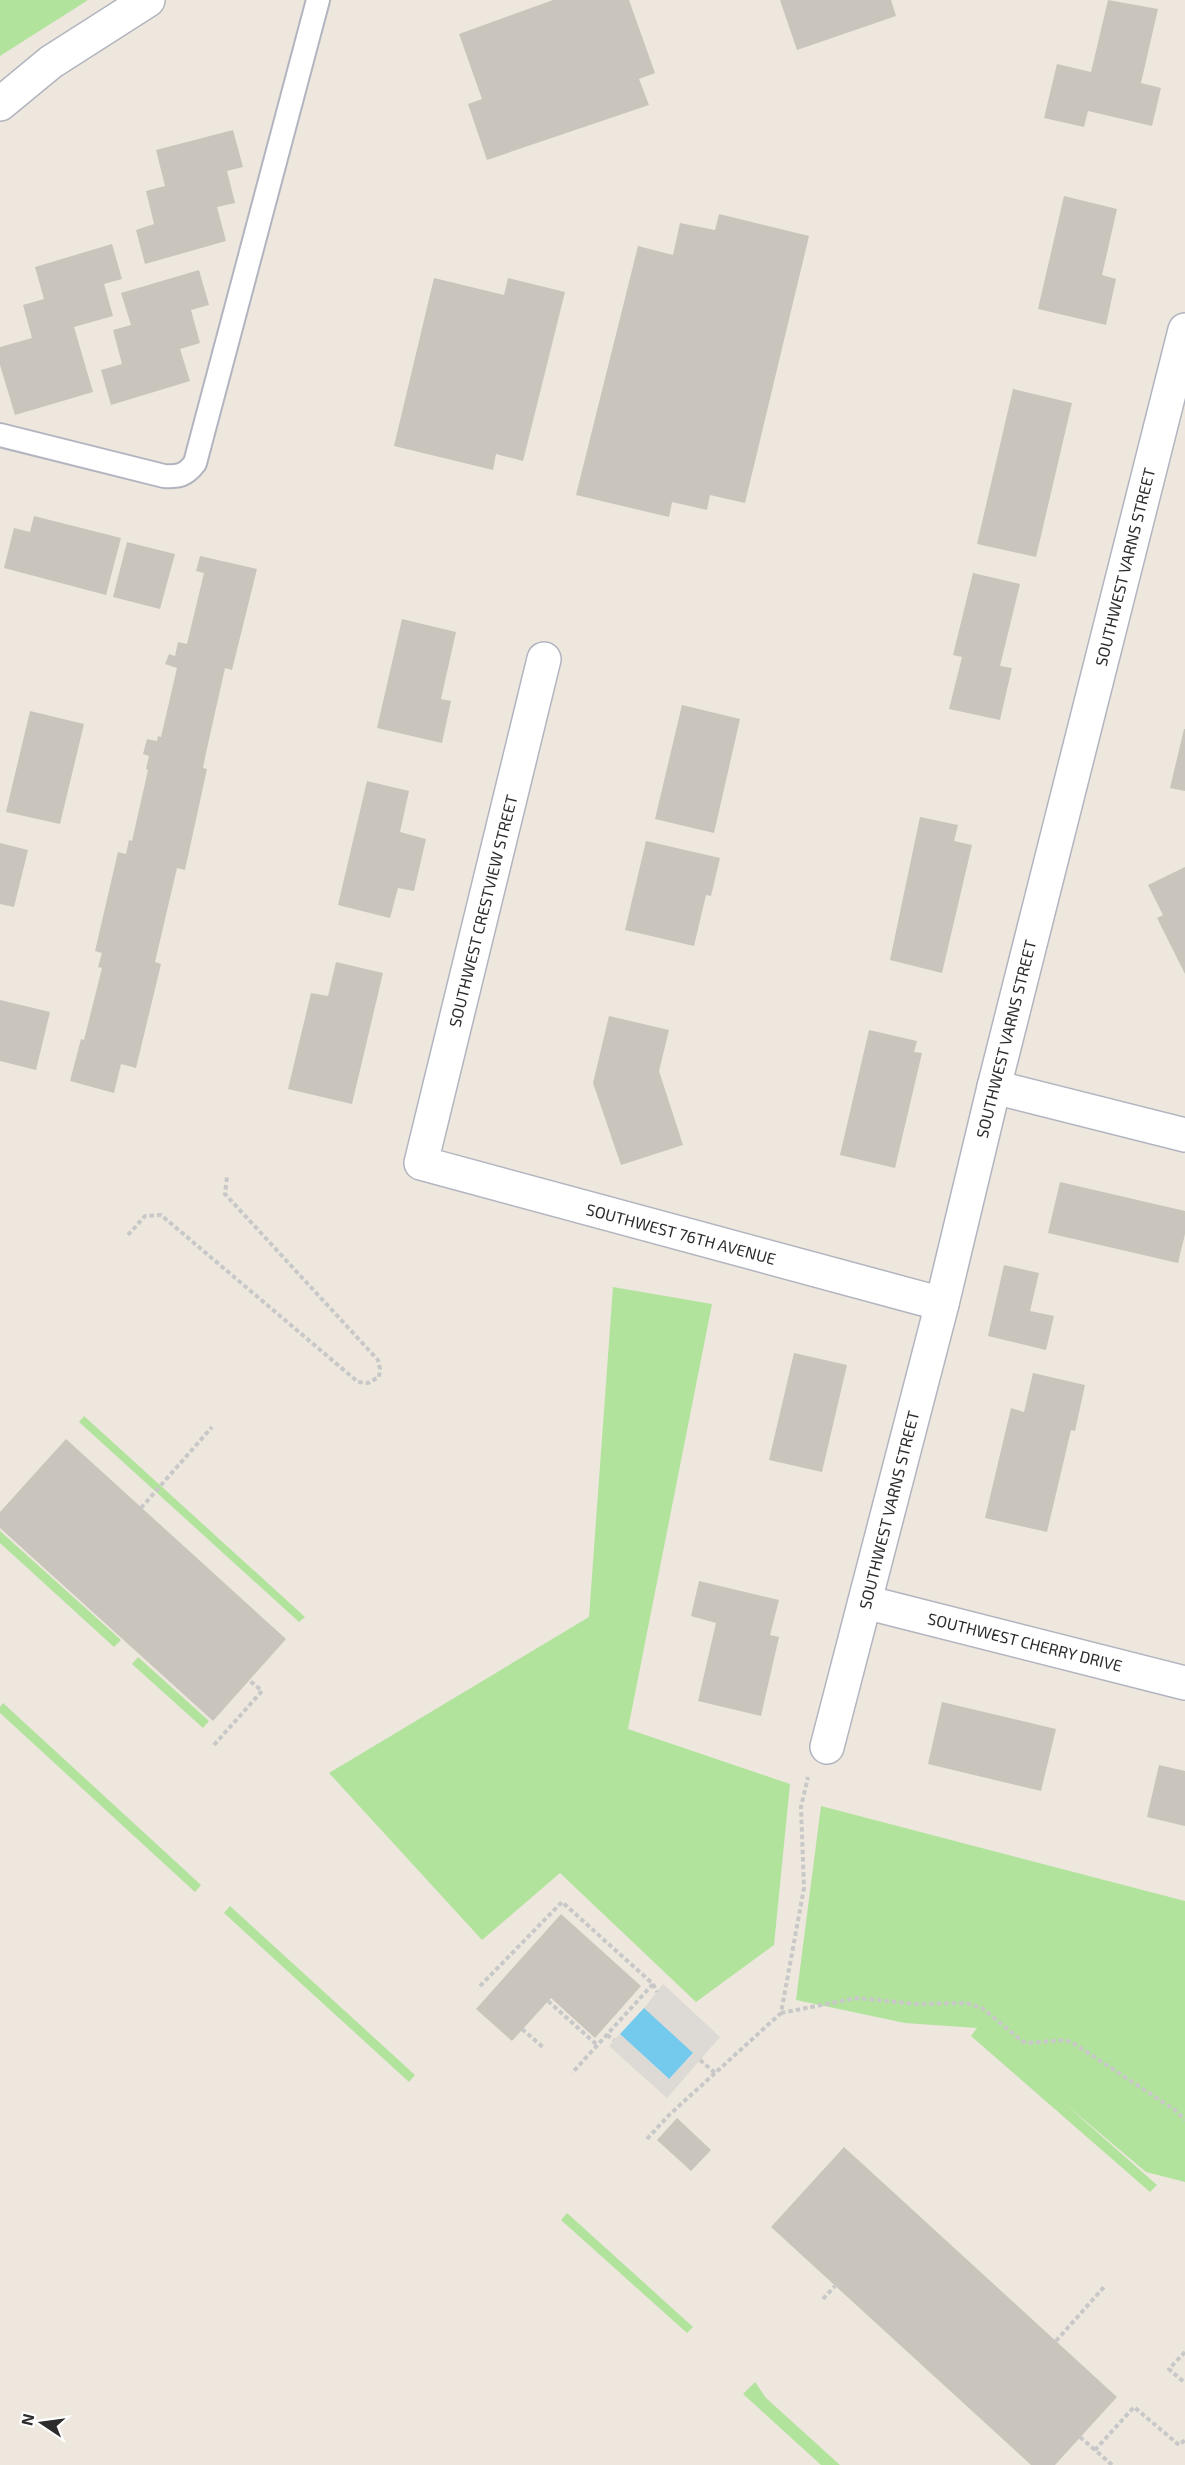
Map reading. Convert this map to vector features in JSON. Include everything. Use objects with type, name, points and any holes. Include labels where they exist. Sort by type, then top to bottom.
[{"type":"street","points":[[0,104],[61,55],[147,0]]},
{"type":"street","name":"SOUTHWEST VARNS STREET","points":[[827,1747],[942,1304],[994,1087],[1185,330]]},
{"type":"street","name":"SOUTHWEST CRESTVIEW STREET","points":[[421,1163],[544,659]]},
{"type":"street","points":[[994,1087],[1185,1135]]},
{"type":"street","name":"SOUTHWEST 76TH AVENUE","points":[[421,1163],[942,1304]]},
{"type":"street","name":"SOUTHWEST CHERRY DRIVE","points":[[865,1602],[1185,1683]]},
{"type":"lane","points":[[0,435],[164,476],[176,477],[188,472],[195,463],[318,0]]},
{"type":"path","points":[[128,1235],[145,1216],[161,1215],[358,1382],[368,1383],[379,1377],[378,1360],[225,1194],[227,1177]]},
{"type":"path","points":[[141,1508],[212,1427]]},
{"type":"path","points":[[214,1744],[262,1691],[249,1680]]},
{"type":"path","points":[[781,2013],[804,1888],[801,1807],[812,1759],[827,1747]]},
{"type":"path","points":[[480,1986],[562,1902],[653,1984],[657,1992]]},
{"type":"path","points":[[573,2073],[653,1984]]},
{"type":"path","points":[[647,2139],[781,2013],[857,1998],[916,2004],[974,2004],[1022,2041],[1034,2044],[1065,2040],[1074,2043],[1169,2106],[1185,2120]]},
{"type":"path","points":[[548,2001],[597,2045]]},
{"type":"path","points":[[522,2030],[544,2048]]},
{"type":"path","points":[[607,2035],[614,2040]]},
{"type":"path","points":[[700,2060],[715,2073]]},
{"type":"path","points":[[824,2299],[835,2286]]},
{"type":"path","points":[[1056,2341],[1104,2287]]},
{"type":"path","points":[[1185,2352],[1169,2369],[1185,2383]]},
{"type":"path","points":[[1095,2450],[1134,2407],[1179,2445],[1185,2440]]},
{"type":"path","points":[[1080,2437],[1112,2465]]},
{"type":"green space","points":[[0,0],[88,0],[0,56]]},
{"type":"green space","points":[[613,1287],[712,1304],[628,1729],[790,1784],[774,1945],[696,2002],[560,1873],[482,1940],[329,1773],[589,1617]]},
{"type":"green space","points":[[84,1416],[305,1617],[299,1622],[79,1422]]},
{"type":"green space","points":[[0,1531],[121,1640],[114,1647],[0,1543]]},
{"type":"green space","points":[[138,1657],[209,1721],[203,1728],[132,1664]]},
{"type":"green space","points":[[3,1703],[201,1885],[195,1892],[0,1713]]},
{"type":"green space","points":[[821,1806],[1185,1901],[1185,2182],[1146,2172],[1064,2103],[1157,2185],[1150,2192],[971,2036],[977,2028],[905,2023],[796,2000]]},
{"type":"green space","points":[[230,1906],[415,2075],[409,2082],[224,1913]]},
{"type":"green space","points":[[567,2213],[693,2327],[687,2333],[561,2220]]},
{"type":"green space","points":[[755,2382],[766,2398],[840,2465],[821,2465],[743,2394]]},
{"type":"shaded area","points":[[663,1984],[720,2037],[667,2098],[609,2046],[620,2034],[668,2079],[693,2054],[644,2008]]},
{"type":"water","points":[[644,2008],[693,2053],[669,2079],[620,2034]]},
{"type":"building","points":[[553,0],[629,0],[655,73],[639,79],[649,105],[487,160],[468,104],[482,99],[459,34]]},
{"type":"building","points":[[780,0],[891,0],[896,16],[797,50]]},
{"type":"building","points":[[1108,0],[1158,9],[1141,83],[1161,88],[1152,126],[1088,111],[1084,127],[1044,118],[1057,64],[1091,72]]},
{"type":"building","points":[[233,130],[243,167],[227,171],[235,203],[217,207],[226,241],[145,264],[136,230],[154,224],[146,191],[165,186],[156,150]]},
{"type":"building","points":[[1064,196],[1117,209],[1102,275],[1116,279],[1106,325],[1038,309]]},
{"type":"building","points":[[719,214],[809,236],[745,503],[710,495],[707,510],[672,502],[669,517],[576,495],[638,246],[673,255],[680,223],[715,230]]},
{"type":"building","points":[[112,244],[122,279],[104,284],[113,316],[74,327],[93,392],[15,415],[0,365],[0,347],[32,338],[23,305],[44,299],[35,267]]},
{"type":"building","points":[[199,270],[209,305],[191,310],[200,343],[180,349],[190,381],[111,405],[101,370],[122,364],[113,330],[131,325],[121,293]]},
{"type":"building","points":[[434,278],[504,295],[508,278],[565,292],[523,461],[496,454],[493,470],[394,446]]},
{"type":"building","points":[[1013,389],[1072,403],[1036,557],[977,544]]},
{"type":"building","points":[[34,516],[121,538],[106,595],[4,568],[14,528],[30,532]]},
{"type":"building","points":[[127,542],[175,554],[160,609],[113,597]]},
{"type":"building","points":[[200,556],[257,569],[232,670],[225,668],[203,768],[207,769],[185,870],[177,868],[155,962],[161,964],[136,1068],[121,1064],[114,1093],[70,1081],[81,1039],[84,1040],[102,968],[98,967],[102,953],[95,951],[118,852],[126,854],[129,840],[132,841],[148,770],[146,769],[149,756],[143,754],[147,739],[157,741],[158,736],[161,737],[177,668],[165,664],[169,654],[175,656],[178,642],[187,644],[204,573],[196,571]]},
{"type":"building","points":[[973,573],[1020,584],[1000,666],[1012,668],[1000,720],[949,709],[962,657],[953,655]]},
{"type":"building","points":[[402,619],[456,632],[441,699],[451,701],[442,743],[377,728]]},
{"type":"building","points":[[682,705],[740,719],[714,833],[655,819]]},
{"type":"building","points":[[30,711],[84,724],[60,824],[6,812]]},
{"type":"building","points":[[1185,729],[1185,791],[1170,788]]},
{"type":"building","points":[[367,781],[409,791],[400,832],[426,839],[414,891],[398,888],[390,918],[338,905]]},
{"type":"building","points":[[920,817],[958,825],[954,841],[972,845],[942,973],[890,960]]},
{"type":"building","points":[[646,841],[720,858],[711,896],[706,895],[694,946],[625,930]]},
{"type":"building","points":[[0,843],[28,850],[14,907],[0,904]]},
{"type":"building","points":[[1185,867],[1185,974],[1157,918],[1163,915],[1148,885]]},
{"type":"building","points":[[336,962],[383,973],[352,1104],[288,1089],[311,993],[328,996]]},
{"type":"building","points":[[0,1000],[50,1012],[36,1070],[0,1061]]},
{"type":"building","points":[[609,1016],[669,1030],[659,1071],[683,1145],[621,1165],[593,1083]]},
{"type":"building","points":[[869,1030],[917,1041],[914,1052],[922,1053],[895,1168],[840,1155]]},
{"type":"building","points":[[1060,1182],[1185,1211],[1185,1234],[1178,1263],[1048,1233]]},
{"type":"building","points":[[1004,1265],[1039,1273],[1030,1311],[1054,1316],[1046,1350],[988,1336]]},
{"type":"building","points":[[794,1353],[847,1365],[822,1472],[769,1460]]},
{"type":"building","points":[[1033,1373],[1085,1385],[1075,1431],[1071,1430],[1047,1532],[985,1518],[1011,1408],[1024,1412]]},
{"type":"building","points":[[66,1439],[286,1639],[213,1721],[0,1528],[0,1512]]},
{"type":"building","points":[[699,1581],[779,1600],[770,1635],[779,1637],[761,1716],[698,1701],[716,1623],[691,1616]]},
{"type":"building","points":[[942,1702],[1056,1729],[1041,1791],[928,1764]]},
{"type":"building","points":[[1159,1765],[1185,1771],[1185,1826],[1147,1817]]},
{"type":"building","points":[[561,1914],[641,1986],[595,2038],[551,1998],[512,2041],[476,2009]]},
{"type":"building","points":[[677,2118],[711,2150],[691,2171],[657,2140]]},
{"type":"building","points":[[844,2147],[1117,2397],[1055,2465],[1031,2465],[771,2227]]}]
